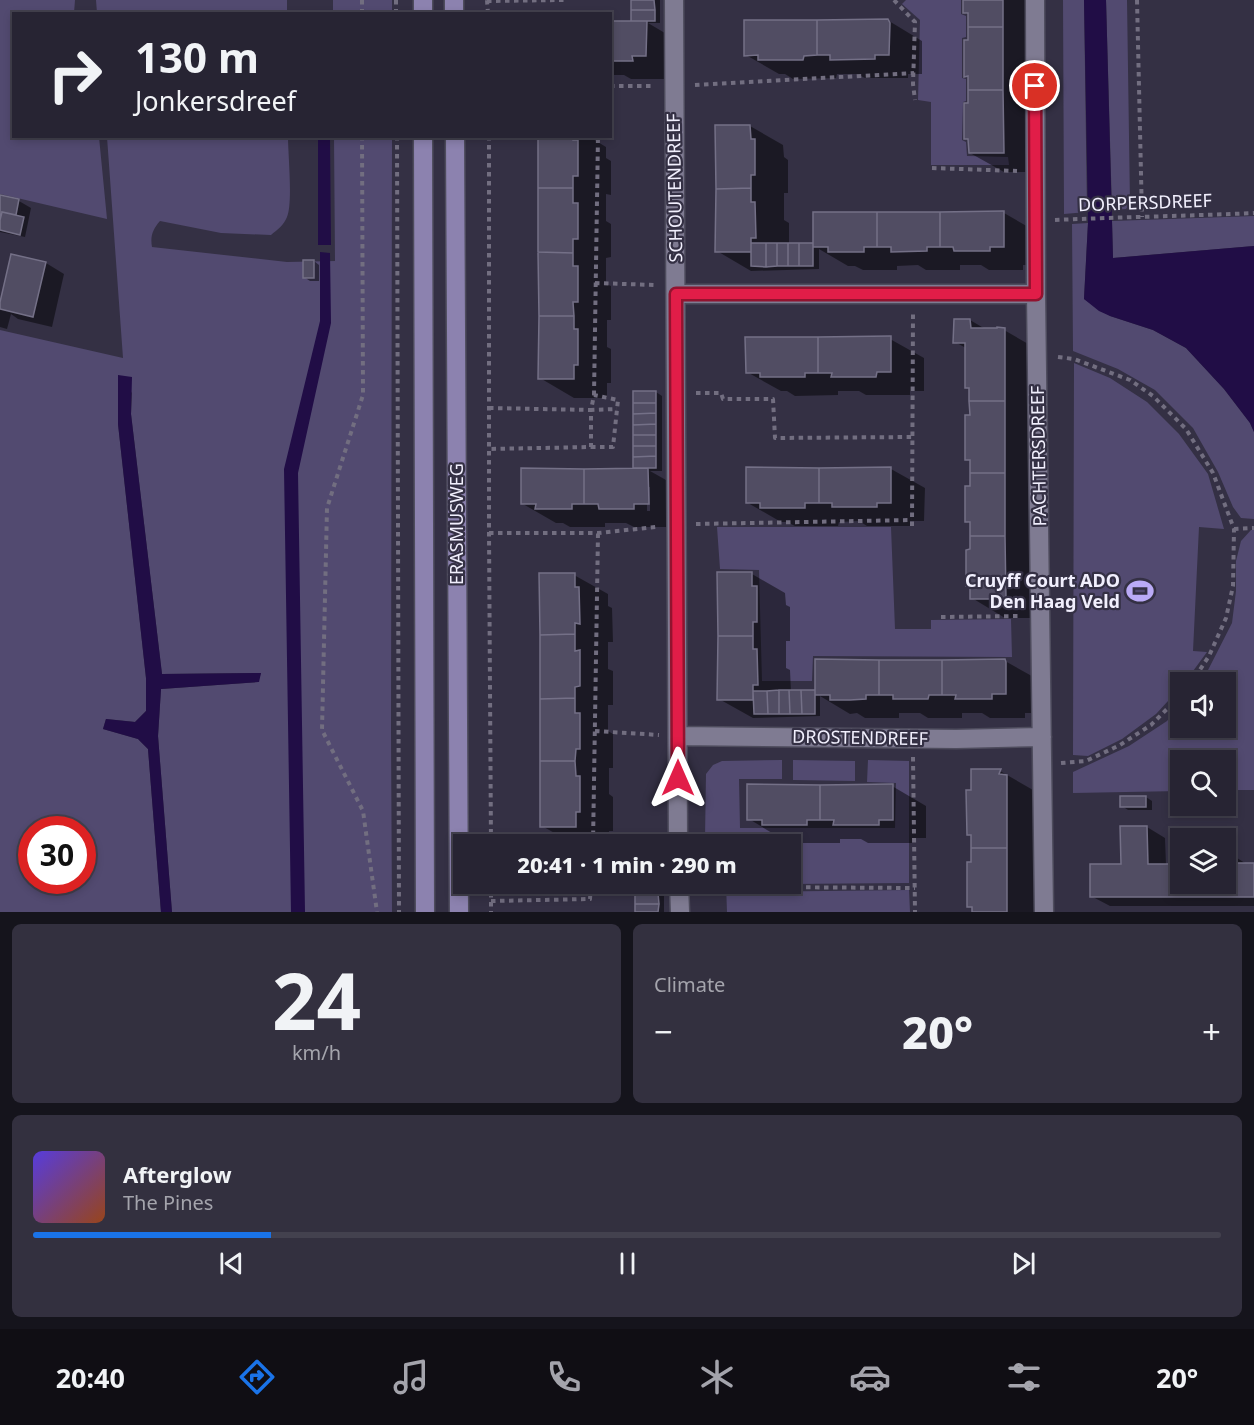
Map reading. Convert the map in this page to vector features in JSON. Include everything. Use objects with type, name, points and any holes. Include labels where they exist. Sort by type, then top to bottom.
[{"type":"main road","name":"ERASMUSWEG","points":[[423,138],[425,912]]},
{"type":"main road","name":"ERASMUSWEG","points":[[454,138],[459,912]]},
{"type":"street","name":"SCHOUTENDREEF","points":[[674,0],[678,834]]},
{"type":"street","name":"PACHTERSDREEF","points":[[1035,0],[1036,294],[1044,912]]},
{"type":"street","points":[[676,290],[1036,294]]},
{"type":"street","name":"DROSTENDREEF","points":[[678,736],[956,739],[1042,736]]},
{"type":"street","points":[[679,894],[680,912]]},
{"type":"path","points":[[487,0],[564,0]]},
{"type":"path","points":[[894,0],[915,22],[915,100]]},
{"type":"path","points":[[1137,0],[1142,217]]},
{"type":"path","points":[[612,86],[674,86],[914,73]]},
{"type":"path","points":[[362,138],[363,395],[327,508],[322,730],[363,812],[377,912]]},
{"type":"path","points":[[397,138],[399,912]]},
{"type":"path","name":"ERASMUSWEG","points":[[489,138],[491,834]]},
{"type":"path","points":[[591,447],[591,410],[594,395],[598,138]]},
{"type":"path","points":[[932,168],[1036,171]]},
{"type":"path","name":"DORPERSDREEF","points":[[1036,221],[1254,213]]},
{"type":"path","points":[[595,283],[676,290]]},
{"type":"path","points":[[912,526],[913,294]]},
{"type":"path","points":[[1037,356],[1074,359],[1130,380],[1154,396],[1186,429],[1213,473],[1234,530],[1233,586],[1226,618],[1209,656],[1199,672]]},
{"type":"path","points":[[676,392],[721,393],[723,399],[773,399],[775,438],[912,437]]},
{"type":"path","points":[[489,450],[613,447],[618,400],[594,395]]},
{"type":"path","points":[[489,408],[617,409]]},
{"type":"path","points":[[489,533],[598,533],[677,525],[912,520]]},
{"type":"path","points":[[1234,530],[1254,528]]},
{"type":"path","points":[[593,834],[598,533]]},
{"type":"path","points":[[941,617],[1040,616]]},
{"type":"path","points":[[1042,764],[1086,762],[1120,745],[1151,725],[1170,706]]},
{"type":"path","points":[[595,731],[678,736]]},
{"type":"path","points":[[913,756],[915,912]]},
{"type":"path","points":[[801,885],[915,888]]},
{"type":"path","points":[[491,894],[491,912]]},
{"type":"path","points":[[491,901],[590,899],[590,894]]},
{"type":"shaded area","points":[[0,0],[75,0],[74,12],[12,12],[12,138],[99,138],[107,219],[0,194]]},
{"type":"shaded area","points":[[96,0],[287,0],[287,12],[97,12]]},
{"type":"shaded area","points":[[333,0],[392,0],[392,12],[333,12]]},
{"type":"shaded area","points":[[906,0],[961,0],[961,14],[966,16],[966,37],[962,38],[962,78],[966,79],[966,101],[963,102],[962,140],[966,142],[967,156],[1008,157],[1009,165],[931,165],[931,102],[918,100],[920,20],[902,4]]},
{"type":"shaded area","points":[[1063,0],[1084,0],[1087,212],[1064,214]]},
{"type":"shaded area","points":[[1084,0],[1106,0],[1113,258],[1254,246],[1254,432],[1250,423],[1224,389],[1186,348],[1153,330],[1099,311],[1084,299],[1088,223]]},
{"type":"shaded area","points":[[1106,0],[1127,0],[1130,204],[1126,209],[1112,210]]},
{"type":"shaded area","points":[[107,138],[288,138],[289,210],[284,222],[271,235],[221,233],[160,221],[151,239],[152,247],[287,262],[335,261],[334,138],[392,138],[392,912],[172,912],[158,736],[161,689],[258,682],[261,673],[162,674],[131,414],[132,393],[118,375],[118,424],[146,678],[146,711],[135,722],[106,719],[103,729],[138,739],[148,749],[161,912],[0,912],[0,330],[123,358]]},
{"type":"shaded area","points":[[318,138],[330,138],[331,245],[318,245]]},
{"type":"shaded area","points":[[1254,216],[1254,246],[1113,258],[1112,221]]},
{"type":"shaded area","points":[[1088,223],[1084,299],[1110,316],[1153,330],[1186,348],[1224,389],[1250,423],[1254,432],[1254,519],[1241,518],[1233,507],[1218,472],[1193,428],[1155,390],[1118,369],[1073,351],[1072,224]]},
{"type":"shaded area","points":[[320,252],[330,253],[331,323],[298,473],[305,912],[291,912],[284,469],[320,321]]},
{"type":"shaded area","points":[[1074,363],[1110,378],[1147,402],[1179,434],[1208,474],[1224,529],[1199,527],[1193,651],[1207,652],[1192,672],[1170,672],[1170,699],[1156,714],[1122,739],[1088,756],[1073,755]]},
{"type":"shaded area","points":[[118,375],[132,377],[131,414],[162,674],[261,673],[259,682],[161,689],[158,736],[172,912],[161,912],[148,749],[138,739],[103,729],[106,719],[135,722],[146,711],[146,678],[118,424]]},
{"type":"shaded area","points":[[717,527],[891,527],[895,629],[931,629],[931,620],[1011,619],[1012,657],[813,656],[812,681],[762,681],[759,570],[720,569]]},
{"type":"shaded area","points":[[1251,530],[1254,530],[1254,790],[1236,790],[1236,750],[1170,750],[1170,791],[1073,793],[1073,772],[1129,746],[1170,717],[1170,738],[1236,738],[1236,672],[1207,672],[1232,623],[1236,591],[1236,561],[1241,541]]},
{"type":"shaded area","points":[[782,760],[782,779],[739,779],[740,828],[895,828],[896,783],[867,782],[868,760],[909,761],[909,883],[801,884],[801,834],[705,834],[706,774],[713,765],[722,761]]},
{"type":"shaded area","points":[[793,760],[855,761],[855,781],[793,780]]},
{"type":"shaded area","points":[[909,890],[910,912],[727,912],[726,894]]},
{"type":"building","points":[[631,0],[654,0],[655,10],[631,10]]},
{"type":"building","points":[[963,0],[1003,0],[1003,27],[968,27],[968,13],[963,13]]},
{"type":"building","points":[[631,10],[655,10],[655,21],[631,21]]},
{"type":"building","points":[[888,19],[890,23],[889,55],[875,55],[875,59],[830,60],[830,55],[817,55],[817,20]]},
{"type":"building","points":[[744,20],[817,20],[817,55],[804,56],[803,60],[758,60],[758,55],[744,56]]},
{"type":"building","points":[[612,21],[647,21],[646,56],[632,56],[633,61],[612,61]]},
{"type":"building","points":[[968,27],[1003,27],[1003,90],[968,90],[968,76],[964,77],[964,40],[968,40]]},
{"type":"building","points":[[968,90],[1003,90],[1004,153],[969,153],[968,139],[964,139],[964,103],[968,103]]},
{"type":"building","points":[[715,125],[750,125],[751,139],[755,139],[755,175],[751,175],[751,188],[716,189]]},
{"type":"building","points":[[538,138],[578,140],[578,176],[573,176],[573,188],[538,188]]},
{"type":"building","points":[[538,188],[573,188],[573,203],[578,203],[578,239],[573,239],[573,253],[538,252]]},
{"type":"building","points":[[751,188],[751,202],[755,202],[756,238],[751,238],[751,252],[715,252],[716,189]]},
{"type":"building","points":[[0,195],[19,199],[16,215],[2,212],[0,220]]},
{"type":"building","points":[[1004,211],[1004,247],[990,247],[990,251],[954,251],[953,247],[940,247],[940,212]]},
{"type":"building","points":[[2,212],[24,217],[20,235],[0,230]]},
{"type":"building","points":[[813,212],[877,212],[877,247],[864,247],[864,252],[828,252],[828,247],[813,247]]},
{"type":"building","points":[[877,212],[940,212],[940,247],[927,247],[927,251],[891,252],[891,247],[877,247]]},
{"type":"building","points":[[751,243],[766,243],[766,267],[751,266]]},
{"type":"building","points":[[766,243],[777,243],[777,266],[766,267]]},
{"type":"building","points":[[777,243],[788,243],[788,266],[777,266]]},
{"type":"building","points":[[788,243],[799,243],[799,266],[788,266]]},
{"type":"building","points":[[799,243],[813,243],[813,266],[799,266]]},
{"type":"building","points":[[538,252],[573,253],[573,266],[578,266],[578,302],[573,302],[574,316],[539,316]]},
{"type":"building","points":[[11,254],[46,262],[33,317],[0,309]]},
{"type":"building","points":[[303,260],[314,260],[314,278],[303,278]]},
{"type":"building","points":[[539,316],[574,316],[574,329],[578,329],[578,365],[574,365],[574,379],[538,379]]},
{"type":"building","points":[[954,319],[970,319],[971,328],[1005,328],[1005,401],[969,401],[969,388],[965,388],[965,343],[953,343]]},
{"type":"building","points":[[891,336],[891,372],[877,372],[876,377],[831,377],[832,373],[818,373],[818,337]]},
{"type":"building","points":[[745,337],[818,337],[818,373],[805,373],[805,377],[760,377],[760,373],[746,373]]},
{"type":"building","points":[[633,391],[656,391],[656,403],[633,403]]},
{"type":"building","points":[[969,401],[1005,401],[1005,473],[970,473],[970,460],[965,460],[965,415],[970,415]]},
{"type":"building","points":[[633,403],[656,403],[656,413],[633,414]]},
{"type":"building","points":[[656,413],[656,424],[633,425],[633,414]]},
{"type":"building","points":[[656,424],[656,435],[633,435],[633,425]]},
{"type":"building","points":[[633,435],[656,435],[656,446],[633,446]]},
{"type":"building","points":[[633,446],[656,446],[656,456],[633,457]]},
{"type":"building","points":[[656,456],[656,468],[633,468],[633,457]]},
{"type":"building","points":[[746,467],[819,468],[819,503],[805,503],[805,508],[760,508],[760,503],[746,503]]},
{"type":"building","points":[[891,467],[891,503],[877,503],[877,507],[832,507],[832,503],[819,503],[819,468]]},
{"type":"building","points":[[521,468],[584,469],[584,504],[572,504],[572,509],[535,509],[536,504],[521,504]]},
{"type":"building","points":[[648,468],[649,504],[634,504],[634,509],[599,509],[598,504],[584,504],[584,469]]},
{"type":"building","points":[[970,473],[1005,473],[1005,536],[970,536],[970,522],[965,522],[965,486],[970,486]]},
{"type":"building","points":[[970,536],[1005,536],[1006,599],[970,599],[970,585],[966,586],[966,550],[970,549]]},
{"type":"building","points":[[717,572],[752,572],[752,586],[757,586],[757,622],[753,622],[753,636],[718,636]]},
{"type":"building","points":[[539,573],[575,573],[575,587],[579,587],[580,624],[575,623],[575,634],[540,635]]},
{"type":"building","points":[[575,634],[575,651],[580,650],[580,686],[575,687],[575,698],[540,699],[540,635]]},
{"type":"building","points":[[718,636],[753,636],[753,649],[757,649],[758,685],[753,685],[753,700],[717,700]]},
{"type":"building","points":[[815,659],[879,660],[879,695],[866,695],[866,699],[830,700],[830,695],[815,695]]},
{"type":"building","points":[[1005,659],[1006,694],[992,694],[992,699],[955,699],[956,695],[942,695],[942,660]]},
{"type":"building","points":[[879,660],[942,660],[942,695],[929,695],[928,699],[893,699],[893,695],[879,695]]},
{"type":"building","points":[[779,690],[789,690],[790,714],[779,714]]},
{"type":"building","points":[[779,690],[779,714],[768,714],[767,691]]},
{"type":"building","points":[[789,690],[801,690],[802,714],[790,714]]},
{"type":"building","points":[[801,690],[815,690],[815,714],[802,714]]},
{"type":"building","points":[[753,691],[767,691],[768,714],[754,714]]},
{"type":"building","points":[[575,698],[575,713],[580,713],[580,749],[576,749],[575,761],[540,761],[540,699]]},
{"type":"building","points":[[540,761],[575,761],[576,776],[580,776],[580,812],[576,812],[576,827],[540,827]]},
{"type":"building","points":[[971,769],[1001,769],[999,774],[1007,775],[1007,848],[971,848],[971,835],[967,835],[966,790],[971,790]]},
{"type":"building","points":[[747,784],[820,785],[820,820],[807,820],[807,825],[762,825],[762,820],[747,820]]},
{"type":"building","points":[[893,784],[893,820],[879,820],[879,825],[833,825],[834,820],[820,820],[820,785]]},
{"type":"building","points":[[1120,796],[1146,796],[1146,807],[1120,807]]},
{"type":"building","points":[[1120,826],[1147,826],[1148,864],[1170,864],[1170,894],[1236,894],[1236,863],[1254,863],[1254,897],[1090,897],[1090,864],[1121,864]]},
{"type":"building","points":[[971,848],[1007,848],[1007,912],[972,912],[972,907],[967,907],[967,862],[971,862]]},
{"type":"building","points":[[635,894],[658,894],[659,904],[635,904]]},
{"type":"building","points":[[635,904],[659,904],[658,912],[635,912]]},
{"type":"place","name":"Cruyff Court ADO Den Haag Veld","points":[[1140,591]]},
{"type":"route","points":[[678,778],[676,294],[1036,294],[1035,86]]}]
